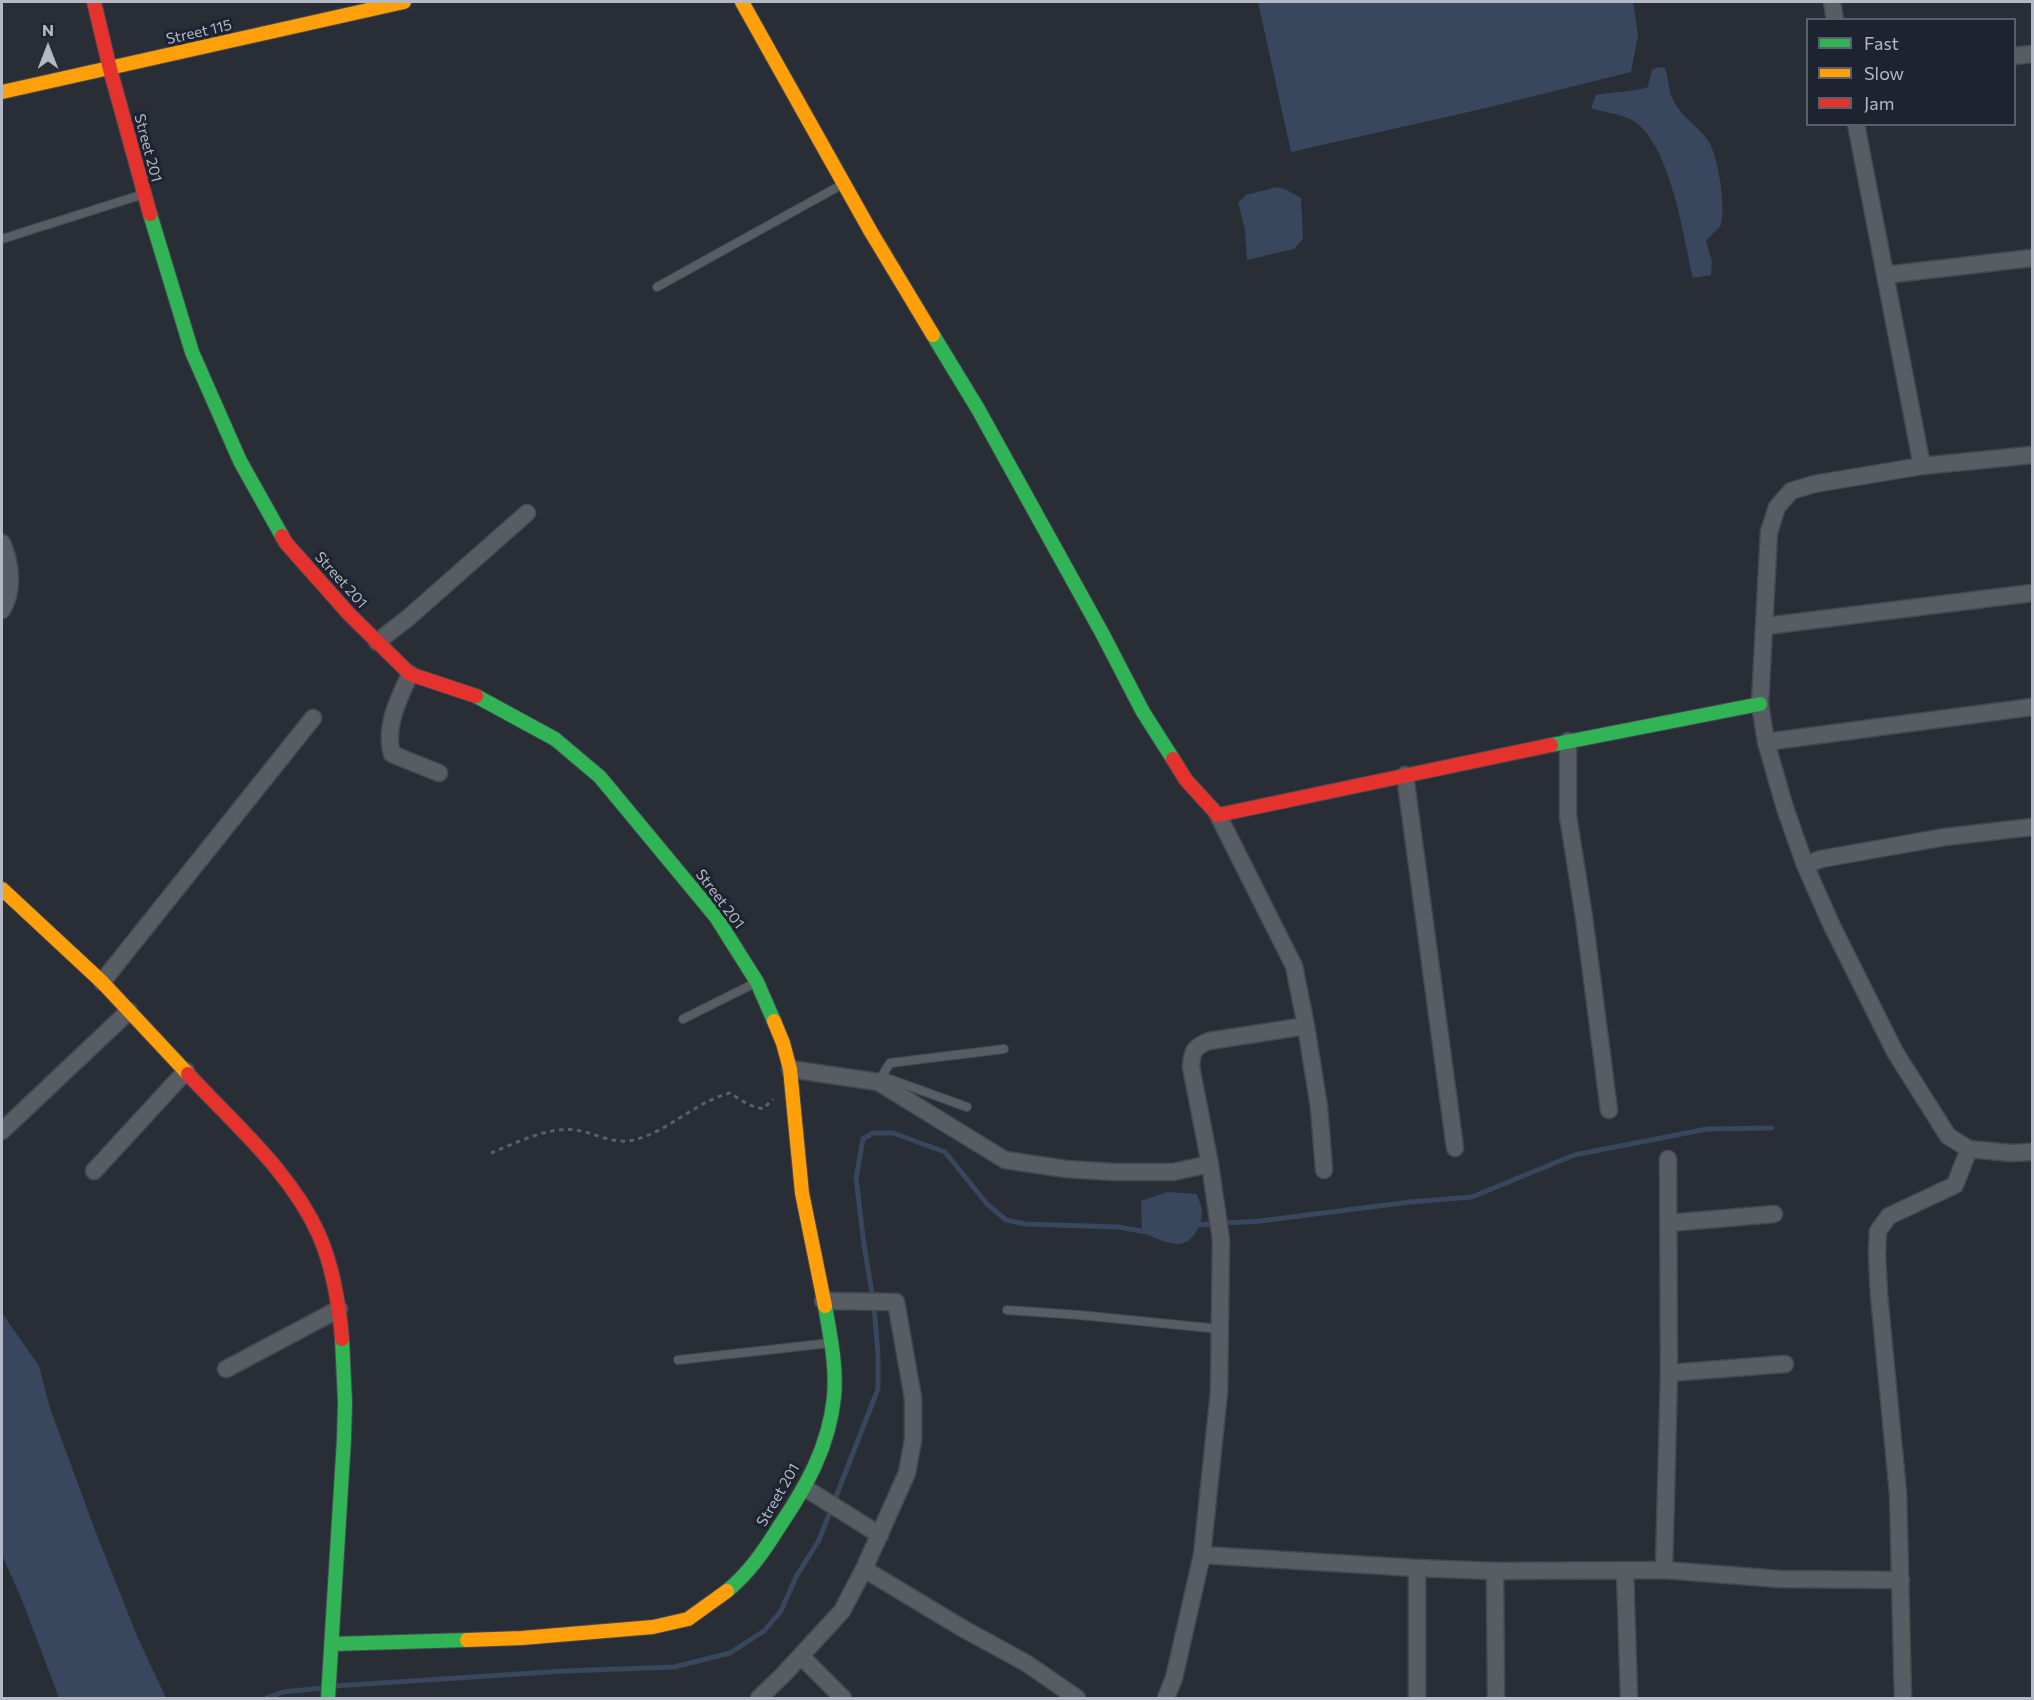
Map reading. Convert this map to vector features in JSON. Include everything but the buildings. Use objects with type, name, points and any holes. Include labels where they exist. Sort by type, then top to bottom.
[{"type":"street","name":"Street 201","points":[[94,2],[144,194],[192,352],[240,461],[286,543],[348,613],[410,674],[473,694],[555,739],[600,777],[716,917],[757,982],[783,1043],[790,1076],[801,1193],[832,1343],[834,1396],[826,1437],[804,1488],[755,1564],[729,1589],[688,1619],[653,1628],[331,1650]]},
{"type":"street","name":"Street 115","points":[[2,92],[404,2]]},
{"type":"street","points":[[742,2],[844,184],[978,409],[1143,712],[1186,780],[1218,814],[1294,966],[1319,1107],[1324,1170]]},
{"type":"street","points":[[1832,2],[1835,18]]},
{"type":"street","points":[[2016,56],[2032,54]]},
{"type":"street","points":[[1856,126],[1922,466]]},
{"type":"street","points":[[1885,275],[2032,258]]},
{"type":"street","points":[[2032,454],[1922,466],[1814,484],[1791,491],[1778,507],[1769,532],[1766,626],[1760,704],[1766,742],[1785,808],[1805,865],[1832,926],[1895,1052],[1948,1136],[1969,1149],[2011,1153],[2032,1152]]},
{"type":"street","points":[[377,642],[408,618],[527,513]]},
{"type":"street","points":[[2,543],[9,570],[8,591],[2,610]]},
{"type":"street","points":[[1766,626],[2032,593]]},
{"type":"street","points":[[410,674],[394,711],[389,745],[392,753],[439,773]]},
{"type":"street","points":[[1218,814],[1568,741],[1760,704]]},
{"type":"street","points":[[1766,742],[2032,707]]},
{"type":"street","points":[[102,982],[313,718]]},
{"type":"street","points":[[1568,741],[1568,816],[1584,916],[1608,1110]]},
{"type":"street","points":[[1405,776],[1455,1148]]},
{"type":"street","points":[[1805,865],[1821,859],[1945,837],[2032,827]]},
{"type":"street","points":[[2,889],[102,982],[186,1071],[277,1170],[315,1226],[327,1257],[339,1309],[344,1378],[345,1426],[328,1698]]},
{"type":"street","points":[[2,1131],[129,1011]]},
{"type":"street","points":[[1166,1698],[1174,1678],[1202,1555],[1219,1392],[1220,1236],[1210,1164],[1191,1067],[1193,1051],[1209,1041],[1306,1026]]},
{"type":"street","points":[[94,1170],[186,1071]]},
{"type":"street","points":[[790,1076],[879,1079],[1005,1160],[1066,1169],[1114,1172],[1173,1172],[1210,1164]]},
{"type":"street","points":[[1904,1698],[1898,1494],[1876,1254],[1878,1231],[1889,1216],[1955,1185],[1969,1149]]},
{"type":"street","points":[[1664,1570],[1669,1373],[1668,1159]]},
{"type":"street","points":[[1669,1223],[1774,1214]]},
{"type":"street","points":[[759,1698],[842,1611],[864,1569],[907,1473],[913,1440],[913,1398],[896,1302],[823,1301]]},
{"type":"street","points":[[226,1369],[339,1309]]},
{"type":"street","points":[[1669,1373],[1785,1364]]},
{"type":"street","points":[[804,1488],[880,1535]]},
{"type":"street","points":[[1202,1555],[1495,1571],[1664,1570],[1779,1579],[1901,1581]]},
{"type":"street","points":[[1417,1568],[1417,1698]]},
{"type":"street","points":[[864,1569],[962,1628],[1026,1663],[1077,1698]]},
{"type":"street","points":[[1495,1571],[1496,1698]]},
{"type":"street","points":[[1625,1571],[1629,1698]]},
{"type":"street","points":[[801,1656],[843,1698]]},
{"type":"lane","points":[[657,287],[844,184]]},
{"type":"lane","points":[[2,239],[144,194]]},
{"type":"lane","points":[[683,1019],[757,982]]},
{"type":"lane","points":[[966,1107],[879,1079],[890,1063],[1004,1049]]},
{"type":"lane","points":[[1007,1310],[1221,1329]]},
{"type":"lane","points":[[678,1360],[832,1343]]},
{"type":"path","points":[[491,1153],[531,1137],[574,1130],[612,1141],[633,1140],[664,1127],[714,1097],[730,1093],[749,1105],[763,1109],[790,1076]]},
{"type":"water","points":[[1258,2],[1633,2],[1638,36],[1631,72],[1486,108],[1291,152]]},
{"type":"water","points":[[1658,67],[1665,68],[1670,93],[1676,106],[1705,136],[1715,158],[1722,195],[1722,216],[1720,226],[1706,241],[1712,262],[1711,275],[1693,278],[1675,197],[1660,156],[1650,138],[1634,121],[1591,108],[1596,95],[1648,87],[1652,70]]},
{"type":"water","points":[[1277,187],[1301,198],[1303,239],[1294,249],[1247,260],[1245,230],[1238,203],[1246,195]]},
{"type":"water","points":[[1167,1192],[1197,1194],[1201,1205],[1202,1217],[1198,1228],[1184,1243],[1169,1243],[1142,1232],[1141,1201]]},
{"type":"water","points":[[2,1313],[39,1366],[50,1408],[95,1530],[137,1636],[166,1698],[59,1698],[22,1600],[2,1555]]},
{"type":"waterway","points":[[1195,1225],[1260,1221],[1410,1202],[1472,1197],[1574,1155],[1707,1129],[1772,1128]]},
{"type":"waterway","points":[[334,1686],[565,1671],[674,1667],[730,1653],[764,1631],[781,1611],[796,1577],[819,1540],[878,1389],[874,1305],[856,1178],[863,1139],[873,1133],[893,1133],[945,1152],[987,1204],[1006,1220],[1025,1224],[1118,1227],[1147,1232]]},
{"type":"waterway","points":[[267,1698],[283,1692],[322,1688]]},
{"type":"traffic: fast","points":[[150,214],[192,352],[240,461],[282,536]]},
{"type":"traffic: fast","points":[[933,335],[978,409],[1143,712],[1173,759]]},
{"type":"traffic: fast","points":[[476,696],[555,739],[600,777],[716,917],[757,982],[774,1021]]},
{"type":"traffic: fast","points":[[1551,745],[1760,704]]},
{"type":"traffic: fast","points":[[727,1591],[768,1545],[798,1497],[822,1450],[831,1415],[835,1386],[825,1306]]},
{"type":"traffic: fast","points":[[328,1698],[344,1439],[342,1339]]},
{"type":"traffic: fast","points":[[332,1644],[467,1640]]},
{"type":"traffic: slow","points":[[2,92],[404,2]]},
{"type":"traffic: slow","points":[[742,2],[871,232],[933,335]]},
{"type":"traffic: slow","points":[[2,889],[102,982],[188,1074]]},
{"type":"traffic: slow","points":[[774,1021],[790,1069],[802,1193],[825,1306]]},
{"type":"traffic: slow","points":[[467,1640],[522,1638],[653,1627],[688,1619],[727,1591]]},
{"type":"traffic: jam","points":[[94,2],[150,214]]},
{"type":"traffic: jam","points":[[282,536],[348,613],[410,674],[476,696]]},
{"type":"traffic: jam","points":[[1173,759],[1186,780],[1218,815],[1551,745]]},
{"type":"traffic: jam","points":[[188,1074],[260,1150],[293,1190],[307,1212],[324,1247],[332,1273],[342,1339]]}]
